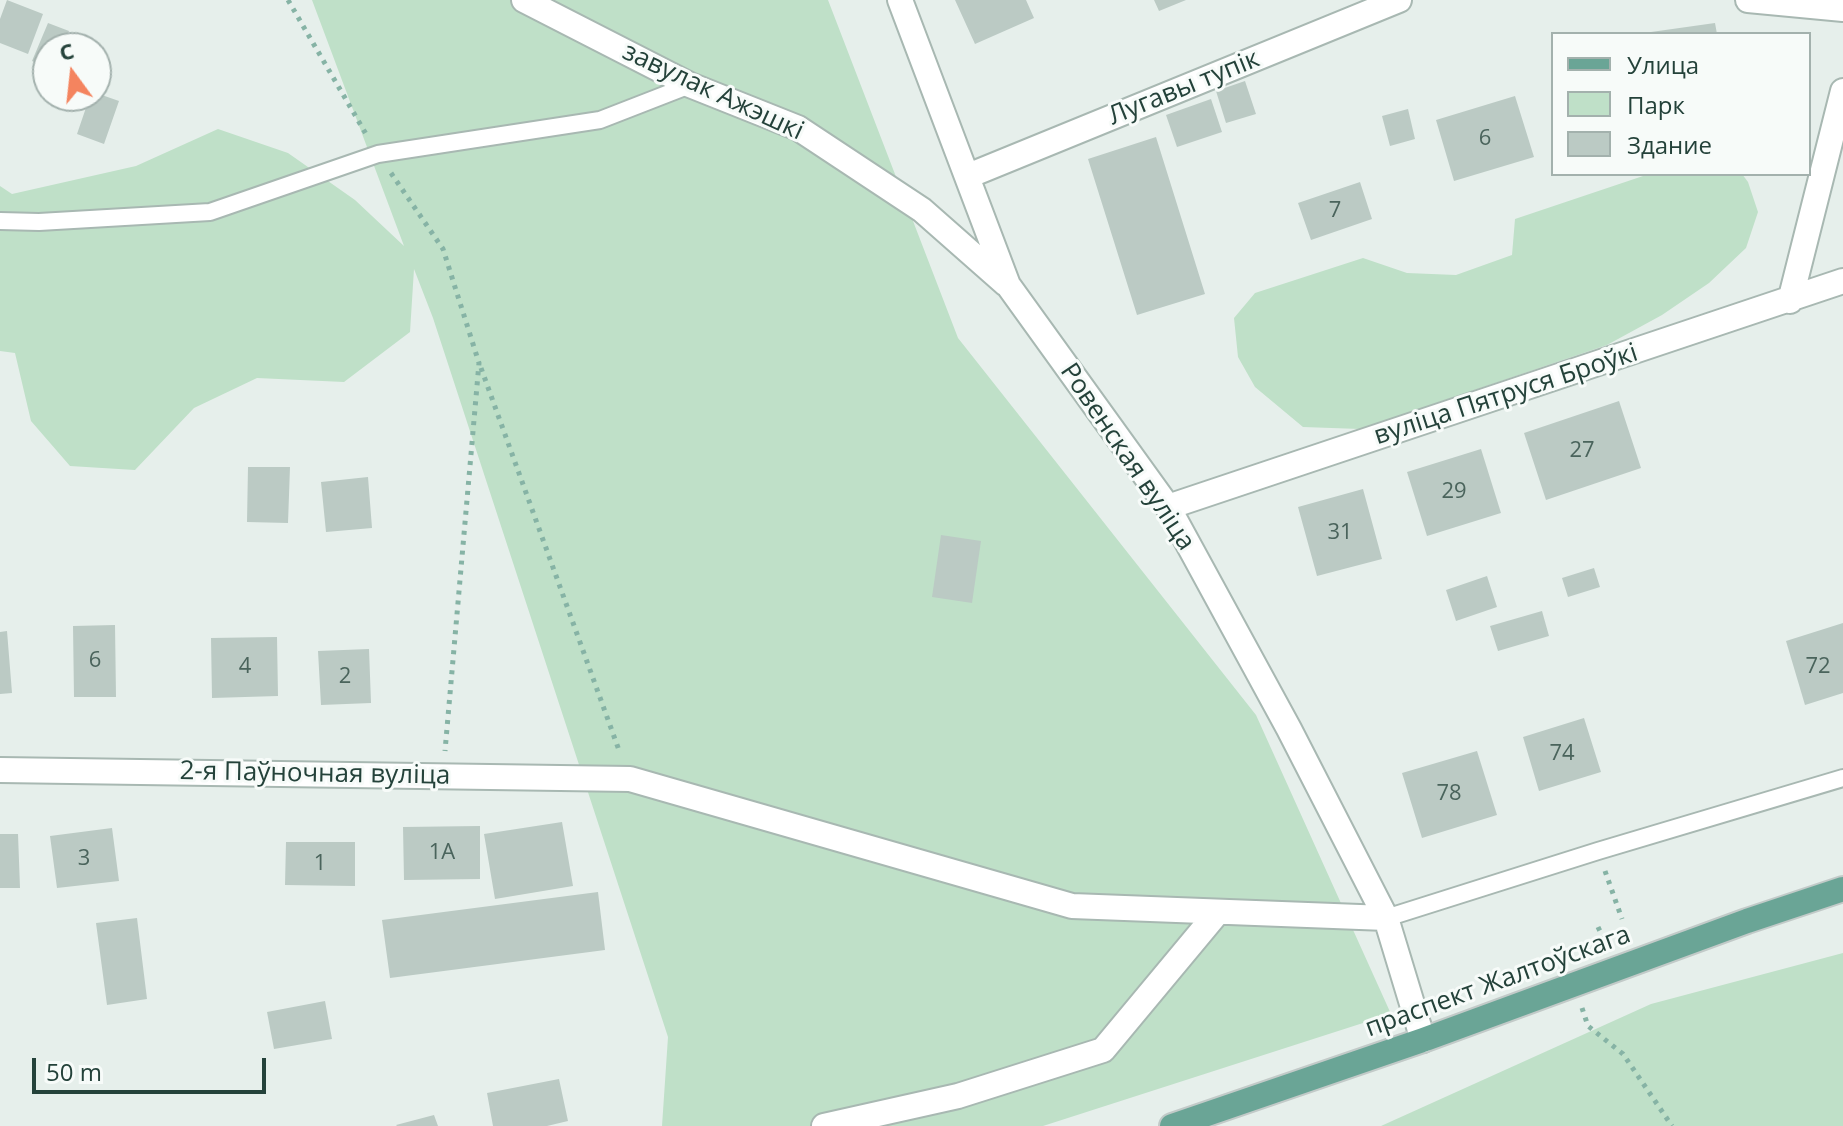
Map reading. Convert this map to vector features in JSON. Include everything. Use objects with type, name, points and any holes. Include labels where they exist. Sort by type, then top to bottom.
[{"type":"main road","name":"праспект Жалтоўскага","points":[[1172,1126],[1423,1040],[1843,889]]},
{"type":"street","name":"завулак Ажэшкі","points":[[524,0],[690,85],[798,128],[922,210],[1008,285]]},
{"type":"street","name":"Ровенская вуліца","points":[[900,0],[1008,285],[1168,507],[1289,729],[1386,918],[1423,1040]]},
{"type":"street","name":"Лугавы тупік","points":[[968,176],[1399,0]]},
{"type":"street","points":[[1748,0],[1843,9]]},
{"type":"street","points":[[1790,301],[1843,91]]},
{"type":"street","name":"вуліца Пятруся Броўкі","points":[[1168,507],[1843,281]]},
{"type":"street","name":"2-я Паўночная вуліца","points":[[0,770],[630,779],[1072,906],[1386,918]]},
{"type":"street","points":[[824,1126],[958,1096],[1103,1050],[1217,913]]},
{"type":"lane","points":[[0,221],[39,222],[210,212],[378,154],[600,120],[690,85]]},
{"type":"lane","points":[[1386,918],[1843,778]]},
{"type":"path","points":[[288,0],[378,154],[443,249],[479,363],[630,779]]},
{"type":"path","points":[[443,775],[479,363]]},
{"type":"path","points":[[1598,851],[1622,919]]},
{"type":"path","points":[[1588,1026],[1623,1054],[1672,1126]]},
{"type":"green space","points":[[312,0],[828,0],[958,338],[1256,715],[1391,1014],[1043,1126],[662,1126],[668,1037],[433,318],[414,269],[410,332],[344,382],[257,378],[194,408],[135,470],[70,466],[31,421],[15,353],[0,351],[0,186],[12,194],[136,166],[218,129],[288,153],[355,200],[404,246]]},
{"type":"green space","points":[[1643,176],[1744,176],[1758,212],[1746,248],[1709,283],[1662,315],[1607,345],[1360,429],[1303,427],[1255,387],[1238,357],[1234,318],[1255,293],[1363,258],[1407,273],[1456,275],[1512,255],[1515,219]]},
{"type":"green space","points":[[1843,953],[1843,1126],[1381,1126],[1651,1004]]},
{"type":"building","points":[[7,0],[43,14],[36,32],[32,32],[28,54],[0,43],[0,19]]},
{"type":"building","points":[[955,0],[1026,0],[1034,18],[975,44]]},
{"type":"building","points":[[1154,0],[1186,0],[1159,11]]},
{"type":"building","points":[[48,23],[69,31],[69,32],[44,32]]},
{"type":"building","points":[[1715,23],[1717,32],[1651,32]]},
{"type":"building","points":[[1245,81],[1256,114],[1226,123],[1216,91]]},
{"type":"building","points":[[1515,96],[1534,157],[1454,181],[1436,120]]},
{"type":"building","points":[[112,99],[119,101],[104,144],[77,134],[85,112],[112,112]]},
{"type":"building","points":[[1211,99],[1222,132],[1177,147],[1166,115]]},
{"type":"building","points":[[1408,109],[1415,139],[1390,146],[1382,116]]},
{"type":"building","points":[[1156,137],[1205,294],[1137,315],[1088,159]]},
{"type":"building","points":[[1360,182],[1372,219],[1311,240],[1298,203]]},
{"type":"building","points":[[1619,401],[1641,468],[1546,500],[1524,433]]},
{"type":"building","points":[[1481,449],[1501,513],[1427,536],[1407,472]]},
{"type":"building","points":[[248,467],[290,467],[288,523],[247,522]]},
{"type":"building","points":[[368,477],[372,528],[326,532],[321,482]]},
{"type":"building","points":[[1363,489],[1382,559],[1317,576],[1298,507]]},
{"type":"building","points":[[941,535],[981,541],[972,603],[932,597]]},
{"type":"building","points":[[1594,568],[1600,587],[1568,597],[1562,578]]},
{"type":"building","points":[[1487,576],[1497,607],[1456,621],[1446,590]]},
{"type":"building","points":[[1542,611],[1549,636],[1498,651],[1490,626]]},
{"type":"building","points":[[1843,623],[1843,693],[1805,705],[1786,641]]},
{"type":"building","points":[[115,625],[116,697],[74,697],[73,626]]},
{"type":"building","points":[[7,631],[12,693],[0,694],[0,632]]},
{"type":"building","points":[[277,637],[278,696],[212,698],[211,638]]},
{"type":"building","points":[[369,649],[371,703],[321,705],[318,651]]},
{"type":"building","points":[[1584,718],[1601,772],[1539,791],[1523,737]]},
{"type":"building","points":[[1477,751],[1497,815],[1422,838],[1402,773]]},
{"type":"building","points":[[562,822],[573,886],[495,899],[484,834]]},
{"type":"building","points":[[480,826],[480,879],[404,880],[403,827]]},
{"type":"building","points":[[112,828],[119,881],[57,888],[50,836]]},
{"type":"building","points":[[0,834],[18,834],[20,888],[0,888]]},
{"type":"building","points":[[286,842],[355,842],[355,886],[285,885]]},
{"type":"building","points":[[598,892],[605,950],[390,978],[382,920]]},
{"type":"building","points":[[137,918],[147,999],[107,1005],[96,923]]},
{"type":"building","points":[[325,1001],[332,1039],[274,1049],[267,1012]]},
{"type":"building","points":[[559,1079],[568,1121],[547,1126],[493,1126],[487,1093]]},
{"type":"building","points":[[434,1115],[438,1126],[396,1125]]}]
